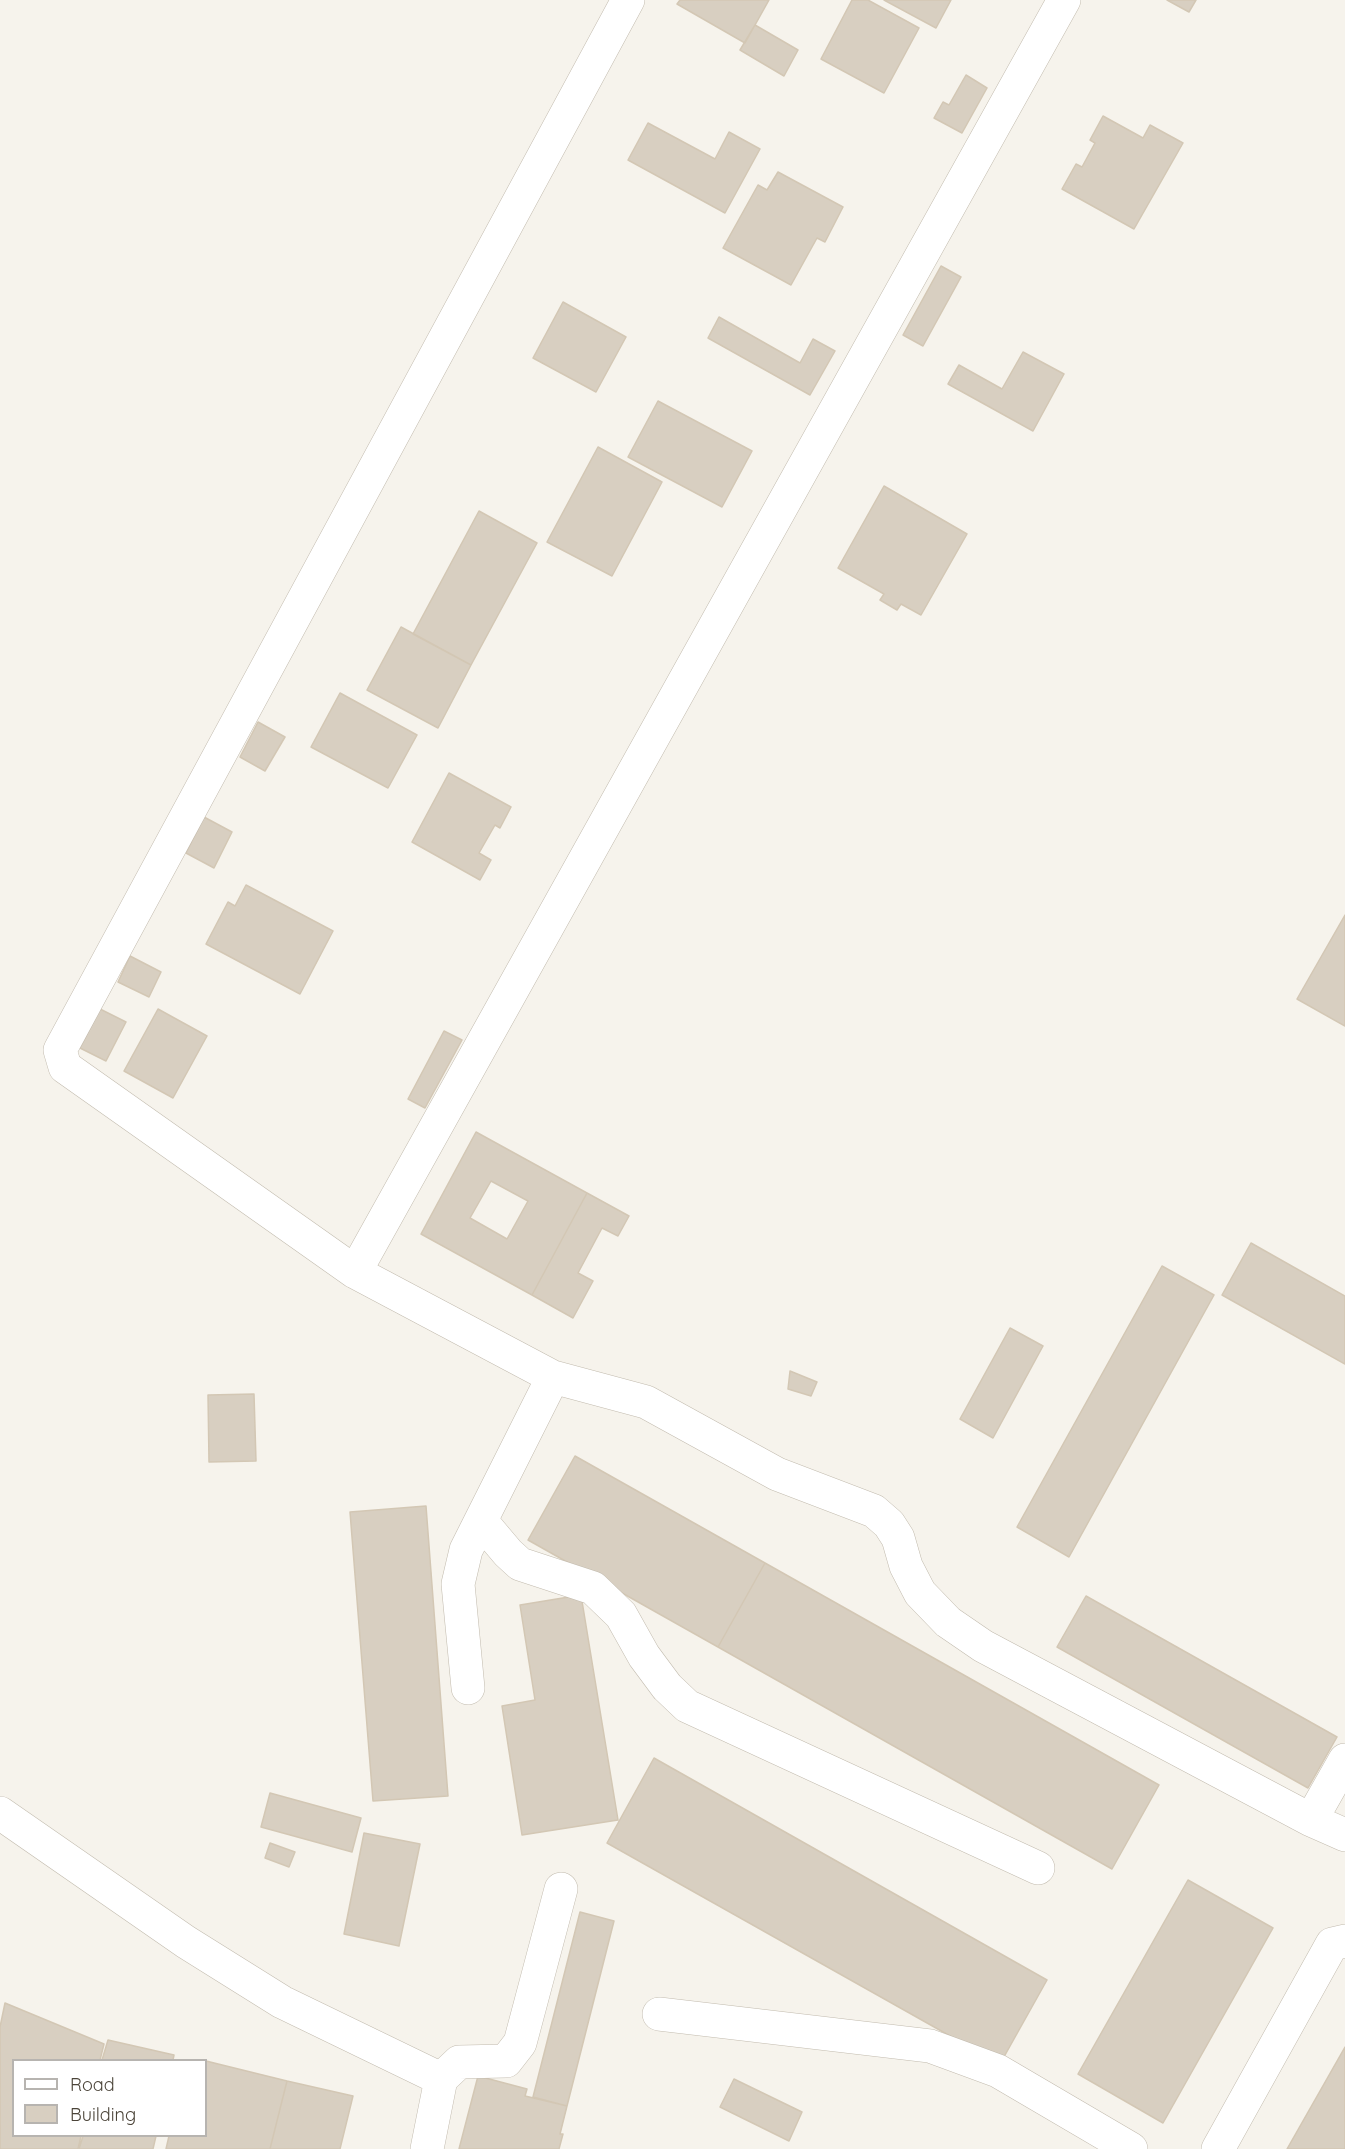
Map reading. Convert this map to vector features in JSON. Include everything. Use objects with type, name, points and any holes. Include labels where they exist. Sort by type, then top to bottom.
[{"type":"street","points":[[628,0],[60,1050],[64,1067],[356,1272],[553,1377],[646,1402],[777,1474],[874,1511],[890,1524],[898,1538],[906,1566],[920,1593],[948,1622],[983,1646],[1311,1820],[1345,1835]]},
{"type":"street","points":[[356,1272],[1064,0]]},
{"type":"street","points":[[468,1688],[458,1584],[466,1550],[553,1377]]},
{"type":"street","points":[[481,1521],[520,1564],[593,1588],[621,1615],[644,1656],[667,1687],[687,1706],[1038,1868]]},
{"type":"street","points":[[1311,1820],[1345,1760]]},
{"type":"street","points":[[0,1813],[186,1942],[282,2002],[441,2079]]},
{"type":"street","points":[[427,2149],[441,2079],[459,2061],[506,2061],[520,2043],[561,1888]]},
{"type":"street","points":[[1218,2149],[1332,1944],[1345,1941]]},
{"type":"street","points":[[659,2014],[930,2046],[998,2071],[1131,2149]]},
{"type":"building","points":[[680,0],[769,0],[745,43],[677,4]]},
{"type":"building","points":[[852,0],[868,0],[919,28],[884,93],[821,59]]},
{"type":"building","points":[[884,0],[951,0],[936,28]]},
{"type":"building","points":[[1167,0],[1196,0],[1189,12]]},
{"type":"building","points":[[755,25],[798,50],[784,76],[740,50]]},
{"type":"building","points":[[966,75],[987,88],[962,133],[934,118],[943,102],[949,105]]},
{"type":"building","points":[[1103,116],[1143,138],[1150,125],[1183,143],[1134,229],[1062,189],[1076,164],[1082,167],[1095,143],[1090,140]]},
{"type":"building","points":[[648,123],[715,159],[729,132],[760,149],[725,213],[628,160]]},
{"type":"building","points":[[778,172],[843,207],[825,242],[817,238],[791,285],[723,248],[758,185],[767,190]]},
{"type":"building","points":[[941,266],[961,277],[923,346],[903,335]]},
{"type":"building","points":[[563,302],[626,337],[596,392],[533,358]]},
{"type":"building","points":[[719,317],[800,363],[813,339],[835,351],[810,395],[708,338]]},
{"type":"building","points":[[1023,352],[1064,374],[1033,431],[948,384],[959,365],[1002,389]]},
{"type":"building","points":[[658,401],[752,451],[722,507],[628,457]]},
{"type":"building","points":[[598,447],[662,482],[612,576],[547,542]]},
{"type":"building","points":[[884,486],[967,534],[921,615],[901,604],[897,610],[880,600],[884,594],[838,568]]},
{"type":"building","points":[[479,511],[537,543],[471,665],[413,634]]},
{"type":"building","points":[[401,627],[471,665],[438,728],[367,690]]},
{"type":"building","points":[[340,693],[417,735],[388,788],[311,747]]},
{"type":"building","points":[[258,722],[285,737],[265,771],[240,757]]},
{"type":"building","points":[[449,773],[511,807],[500,828],[495,825],[479,853],[491,860],[480,880],[412,842]]},
{"type":"building","points":[[204,817],[232,832],[214,868],[186,853]]},
{"type":"building","points":[[246,885],[333,931],[300,994],[206,944],[228,902],[235,906]]},
{"type":"building","points":[[1345,915],[1345,1026],[1297,999]]},
{"type":"building","points":[[130,956],[161,972],[149,997],[118,982]]},
{"type":"building","points":[[100,1009],[126,1022],[106,1061],[80,1048]]},
{"type":"building","points":[[158,1009],[207,1036],[173,1098],[124,1071]]},
{"type":"building","points":[[444,1031],[462,1040],[425,1108],[408,1099]]},
{"type":"building","points":[[476,1132],[587,1193],[532,1295],[421,1234]],"holes":[[[491,1181],[528,1201],[507,1239],[470,1218]]]},
{"type":"building","points":[[587,1193],[629,1216],[618,1236],[602,1228],[578,1273],[593,1281],[573,1318],[532,1295]]},
{"type":"building","points":[[1251,1243],[1345,1296],[1345,1364],[1222,1295]]},
{"type":"building","points":[[1162,1266],[1214,1295],[1069,1557],[1017,1527]]},
{"type":"building","points":[[1010,1328],[1043,1346],[993,1438],[960,1419]]},
{"type":"building","points":[[790,1371],[817,1382],[811,1396],[788,1389]]},
{"type":"building","points":[[254,1394],[256,1461],[209,1462],[208,1395]]},
{"type":"building","points":[[575,1456],[765,1563],[718,1647],[528,1540]]},
{"type":"building","points":[[426,1506],[448,1796],[373,1801],[350,1512]]},
{"type":"building","points":[[765,1563],[1159,1785],[1112,1869],[718,1647]]},
{"type":"building","points":[[581,1595],[618,1820],[522,1835],[502,1706],[535,1700],[520,1605]]},
{"type":"building","points":[[1086,1596],[1337,1737],[1308,1788],[1057,1647]]},
{"type":"building","points":[[654,1758],[1047,1980],[1000,2064],[607,1843]]},
{"type":"building","points":[[270,1793],[361,1818],[352,1852],[261,1827]]},
{"type":"building","points":[[364,1833],[420,1844],[399,1946],[344,1934]]},
{"type":"building","points":[[270,1843],[295,1852],[289,1867],[265,1858]]},
{"type":"building","points":[[1188,1880],[1273,1928],[1163,2123],[1078,2074]]},
{"type":"building","points":[[580,1912],[614,1921],[567,2106],[533,2097]]},
{"type":"building","points":[[5,2003],[104,2044],[100,2059],[12,2059],[12,2137],[81,2137],[78,2149],[0,2149],[0,2027]]},
{"type":"building","points":[[108,2040],[174,2055],[173,2059],[102,2059]]},
{"type":"building","points":[[1345,2047],[1345,2149],[1287,2149]]},
{"type":"building","points":[[207,2061],[287,2081],[270,2149],[166,2149],[169,2137],[207,2137]]},
{"type":"building","points":[[478,2076],[527,2089],[525,2096],[567,2106],[559,2149],[459,2149]]},
{"type":"building","points":[[734,2079],[802,2112],[789,2141],[720,2107]]},
{"type":"building","points":[[287,2081],[353,2096],[340,2149],[270,2149]]},
{"type":"building","points":[[83,2137],[156,2137],[153,2149],[79,2149]]}]
